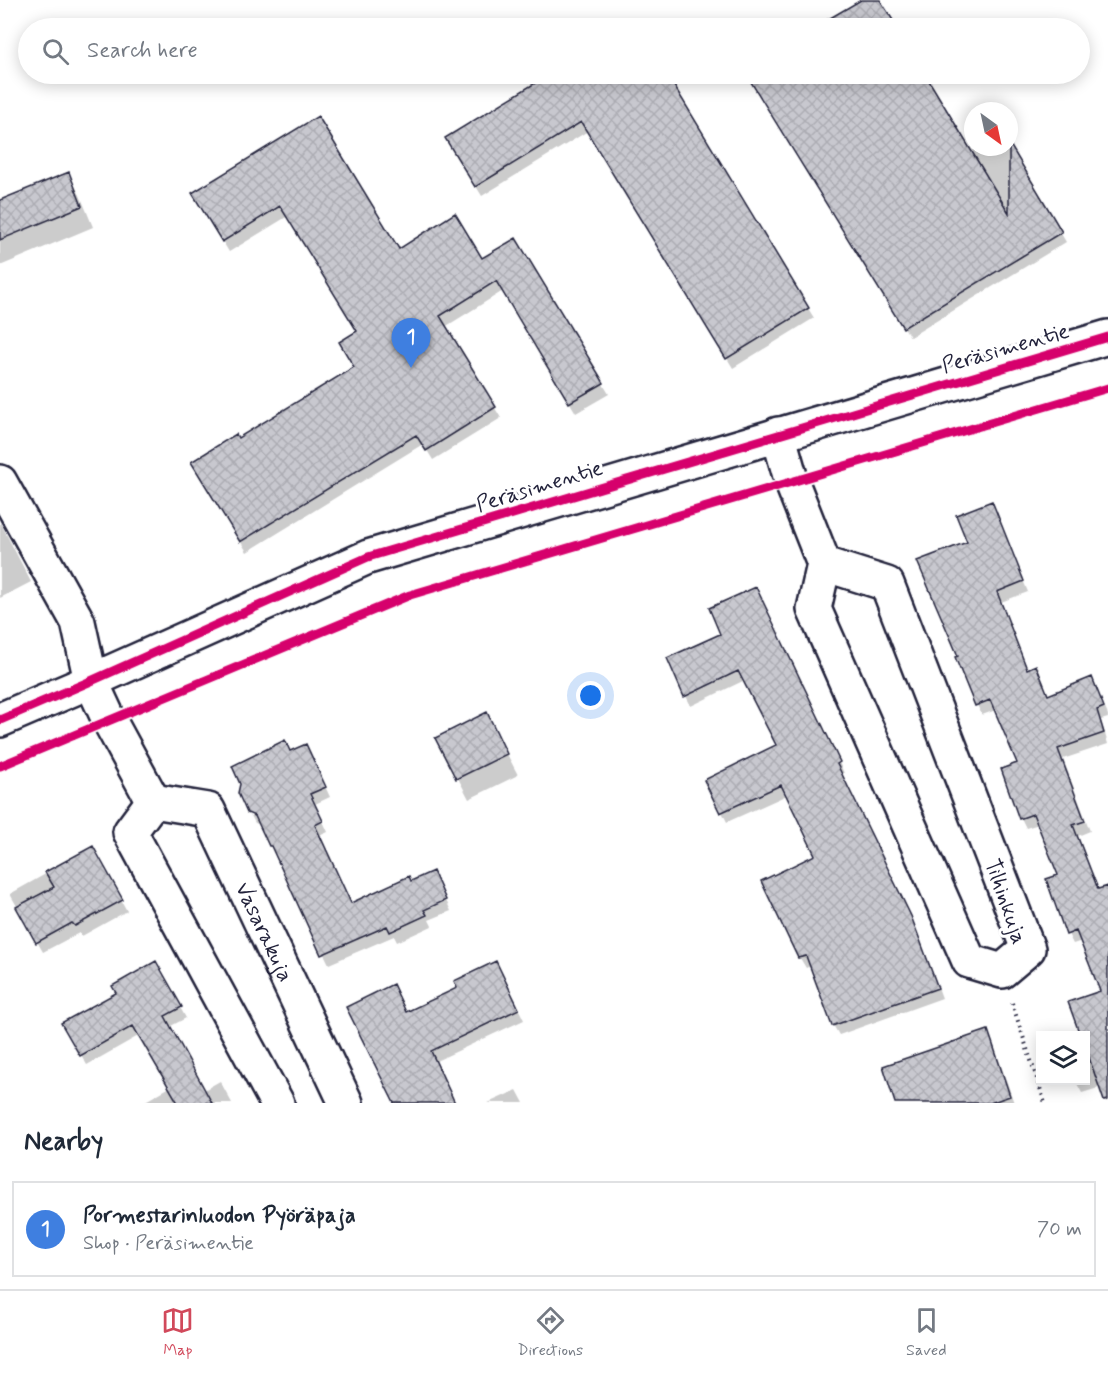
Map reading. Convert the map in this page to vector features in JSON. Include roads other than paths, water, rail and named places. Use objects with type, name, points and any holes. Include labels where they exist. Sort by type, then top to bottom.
[{"type":"street","name":"Peräsimentie","points":[[0,720],[369,557],[1108,337]]},
{"type":"street","points":[[778,434],[792,483],[824,564]]},
{"type":"street","points":[[0,482],[78,622],[91,681],[110,722],[153,801],[130,832],[277,1103]]},
{"type":"street","name":"Tilhinkuja","points":[[824,564],[887,584],[1028,949],[1002,971],[969,961],[814,609],[824,564]]},
{"type":"street","name":"Vasarakuja","points":[[153,801],[208,810],[346,1103]]},
{"type":"place","name":"Pormestarinluodon Pyöräpaja","points":[[411,368]]}]
